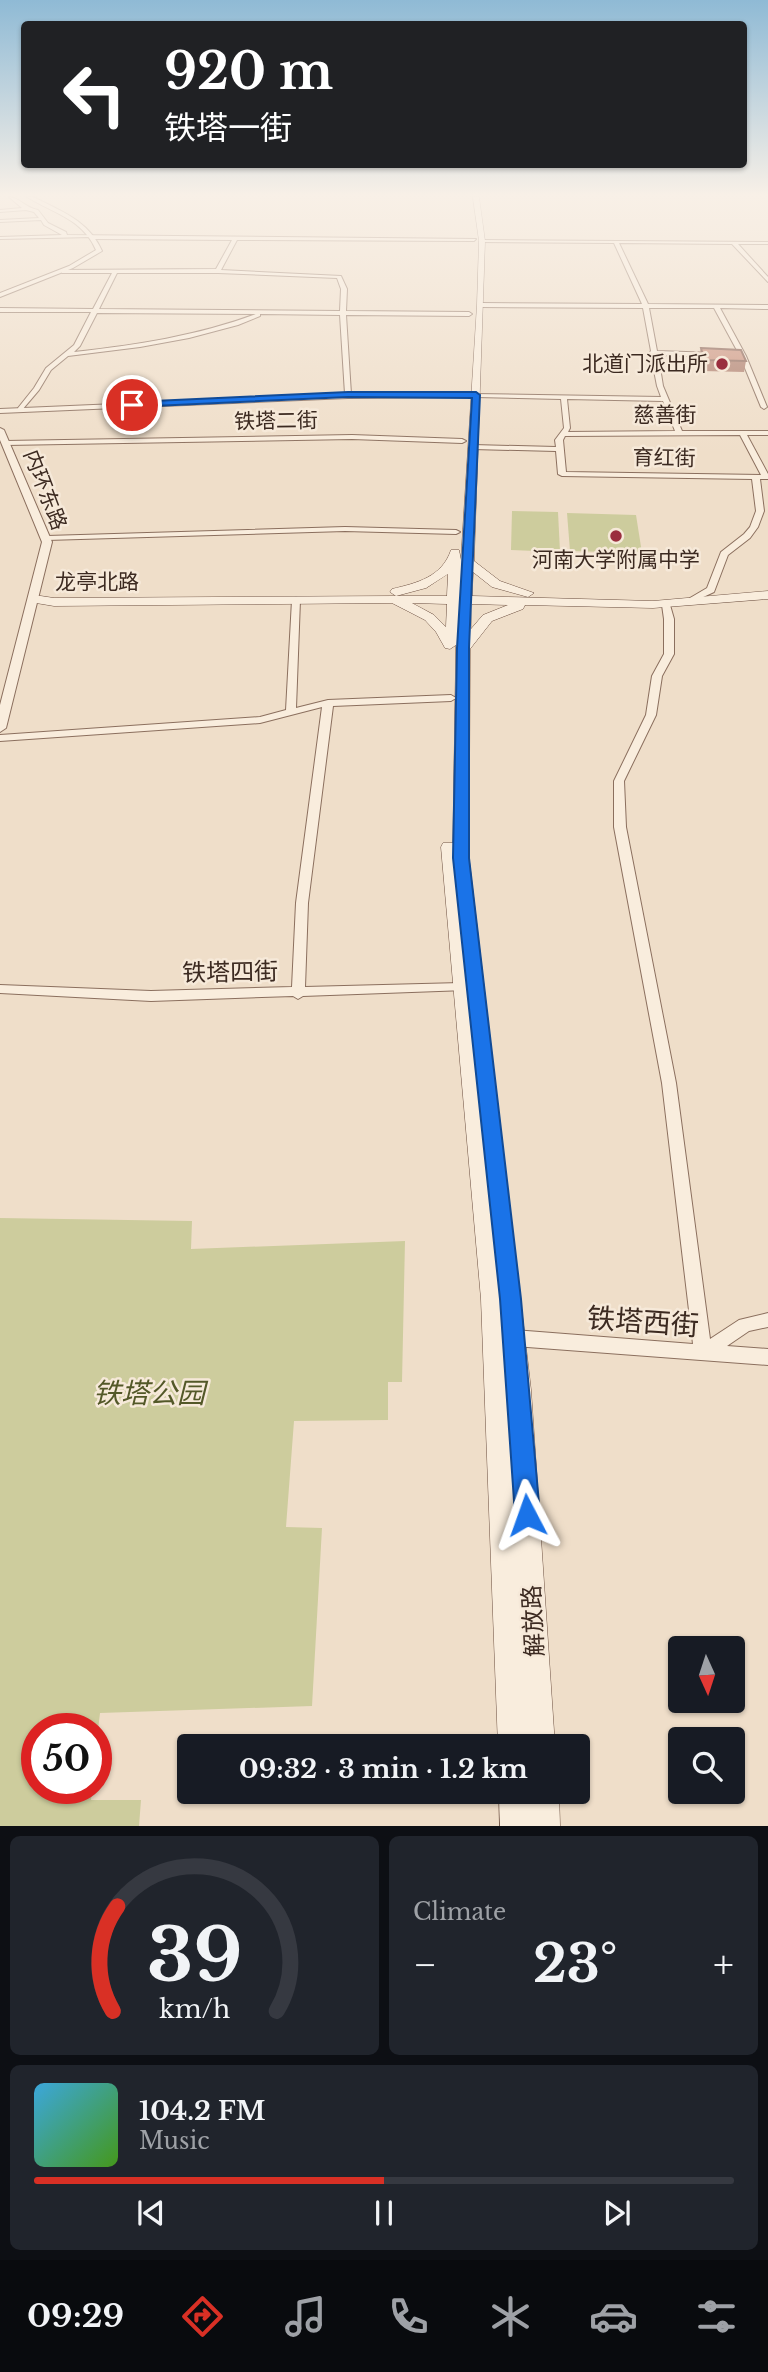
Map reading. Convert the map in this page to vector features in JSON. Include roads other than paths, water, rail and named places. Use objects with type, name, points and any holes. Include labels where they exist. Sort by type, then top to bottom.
[{"type":"main road","name":"解放路","points":[[476,282],[468,395],[457,648],[461,858],[519,1390],[539,1734]]},
{"type":"main road","name":"解放路","points":[[460,560],[456,532],[467,444]]},
{"type":"main road","points":[[383,596],[432,582],[460,560],[496,585],[552,600]]},
{"type":"main road","name":"龙亭北路","points":[[552,600],[694,598],[768,589]]},
{"type":"main road","name":"龙亭北路","points":[[34,599],[459,596],[666,605],[711,603],[768,595]]},
{"type":"main road","points":[[383,596],[430,617],[457,648],[473,639],[478,626],[493,614],[521,605],[552,600]]},
{"type":"main road","name":"龙亭北路","points":[[34,599],[54,602],[296,600],[383,596]]},
{"type":"main road","name":"解放路","points":[[457,648],[451,698],[449,858],[493,1299],[512,1734]]},
{"type":"main road","points":[[515,1804],[516,1826]]},
{"type":"main road","points":[[543,1804],[544,1826]]},
{"type":"street","points":[[0,295],[33,282]]},
{"type":"street","points":[[20,408],[37,389],[48,369],[77,346],[110,282]]},
{"type":"street","points":[[343,282],[348,394]]},
{"type":"street","points":[[634,282],[646,307],[652,353],[664,399],[680,433]]},
{"type":"street","points":[[716,307],[743,356],[764,407]]},
{"type":"street","points":[[0,310],[343,313],[475,309],[768,307]]},
{"type":"street","points":[[68,354],[184,336],[244,321],[265,312]]},
{"type":"street","points":[[652,353],[717,355]]},
{"type":"street","points":[[730,355],[743,356]]},
{"type":"street","points":[[0,410],[348,394],[664,399]]},
{"type":"street","points":[[0,410],[337,396],[468,395]]},
{"type":"street","points":[[559,449],[559,437],[567,428],[564,397]]},
{"type":"street","name":"内环东路","points":[[0,430],[47,538],[34,599],[0,726]]},
{"type":"street","points":[[694,598],[711,590],[724,554],[747,536],[760,511],[764,477],[742,432]]},
{"type":"street","name":"慈善街","points":[[563,434],[768,433]]},
{"type":"street","name":"铁塔二街","points":[[6,443],[352,437],[559,449]]},
{"type":"street","name":"育红街","points":[[559,449],[562,474],[764,477]]},
{"type":"street","points":[[47,538],[345,529],[456,532]]},
{"type":"street","points":[[291,713],[296,600]]},
{"type":"street","points":[[666,605],[669,619],[668,654],[657,676],[651,715],[619,781],[620,827],[669,1083],[703,1353],[746,1325],[768,1320]]},
{"type":"street","points":[[0,738],[260,720],[328,703],[451,698]]},
{"type":"street","points":[[298,993],[302,903],[328,703]]},
{"type":"street","name":"铁塔四街","points":[[0,989],[151,996],[461,988]]},
{"type":"street","name":"铁塔西街","points":[[514,1338],[768,1357]]},
{"type":"place","name":"北道门派出所","points":[[722,364]]},
{"type":"place","name":"河南大学附属中学","points":[[616,536]]},
{"type":"park label","name":"铁塔公园","points":[[149,1393]]}]
